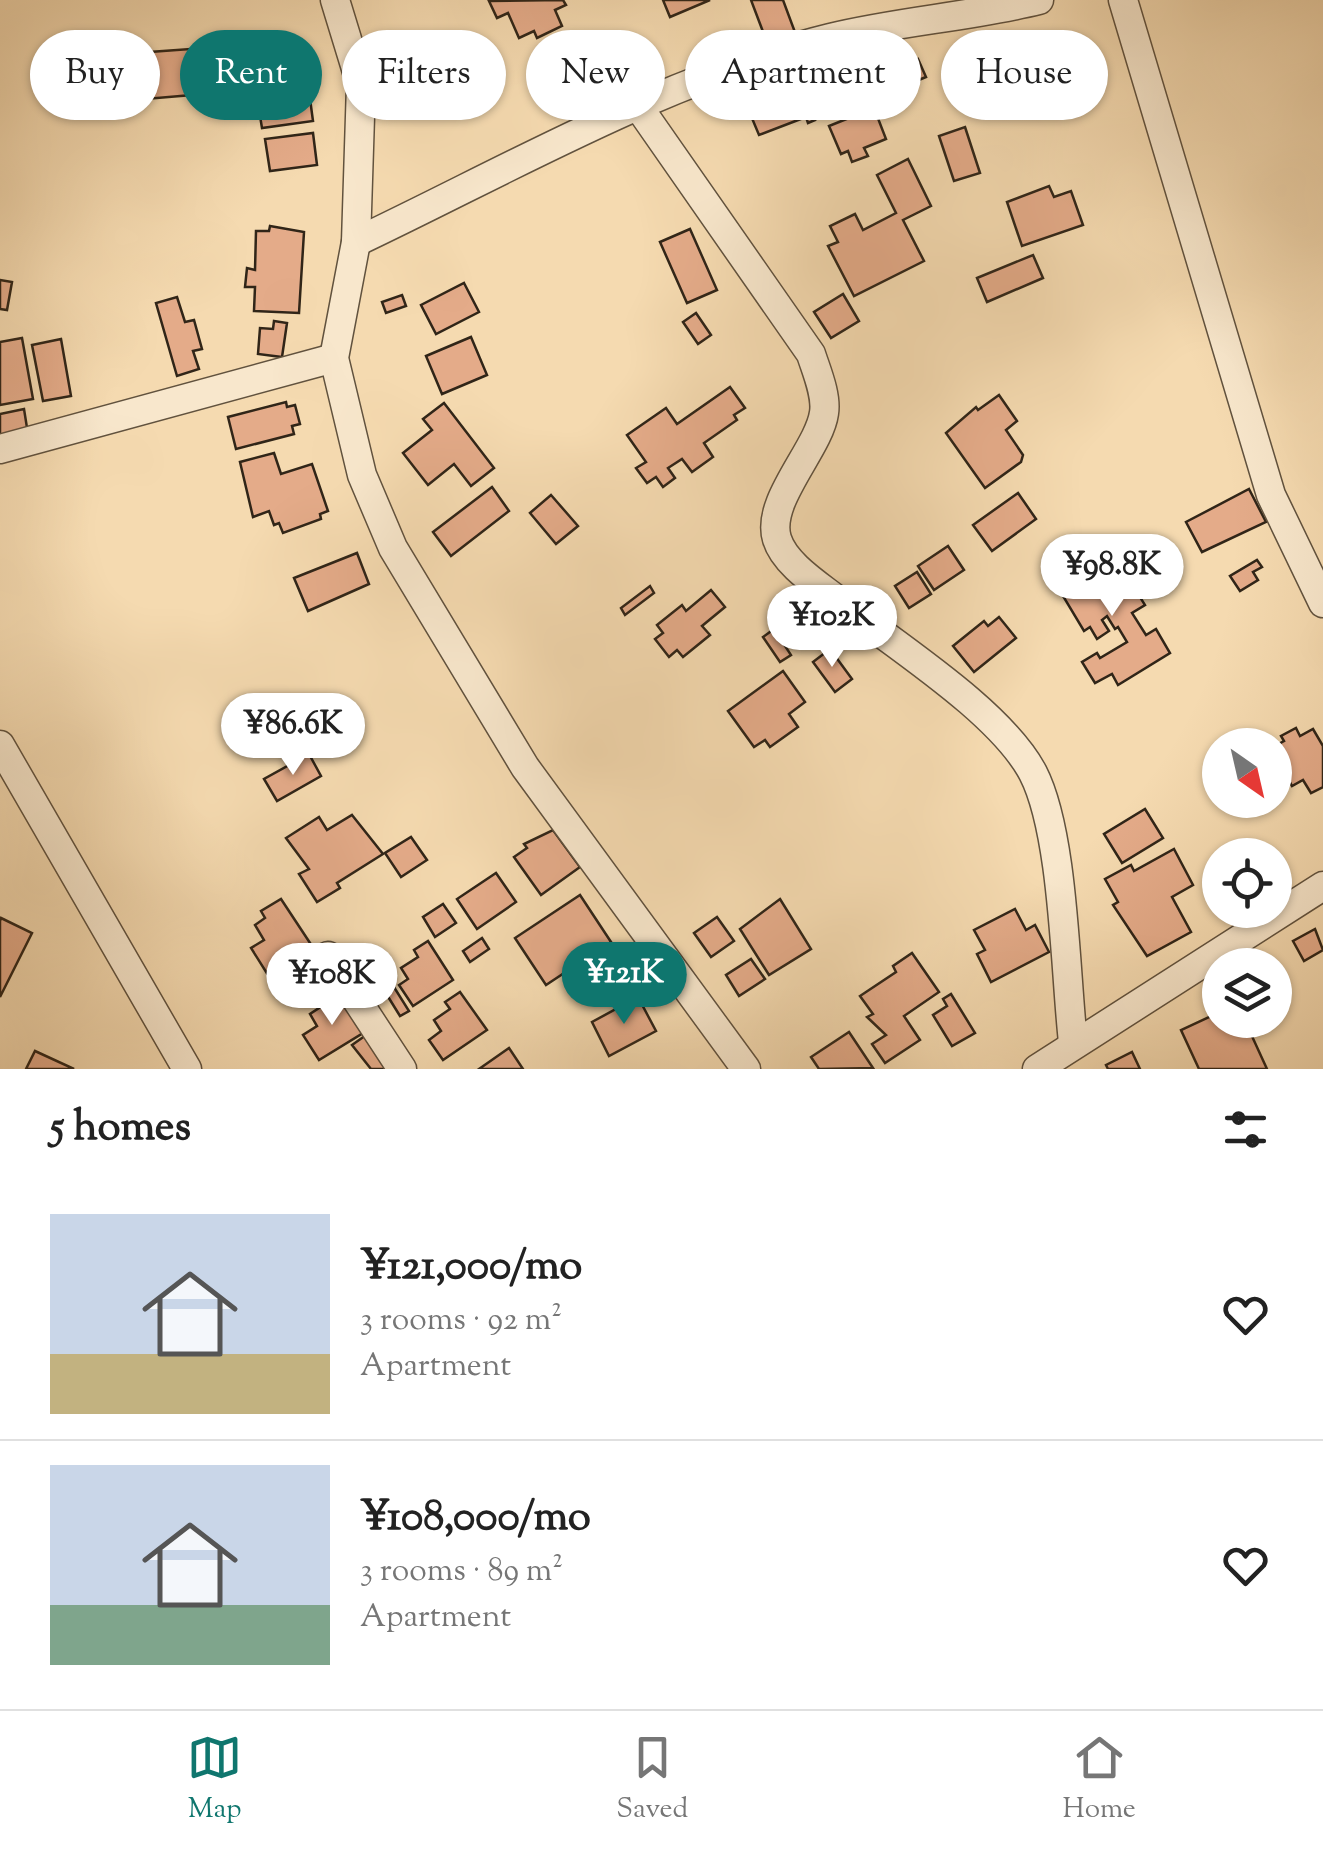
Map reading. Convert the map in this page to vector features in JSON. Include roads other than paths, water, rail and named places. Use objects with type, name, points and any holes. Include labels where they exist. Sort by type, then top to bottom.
[{"type":"street","points":[[335,0],[361,85],[356,242],[334,358],[362,474],[393,548],[525,766],[746,1069]]},
{"type":"street","points":[[665,96],[829,38],[1039,0]]},
{"type":"street","points":[[1124,0],[1271,495],[1323,603]]},
{"type":"street","points":[[356,242],[609,120]]},
{"type":"street","points":[[648,120],[811,354],[819,378],[824,412],[778,512],[776,538],[790,560],[819,586],[976,708],[1032,772],[1049,816],[1073,1042]]},
{"type":"street","points":[[0,449],[334,358]]},
{"type":"street","points":[[0,746],[187,1069]]},
{"type":"street","points":[[1037,1069],[1073,1042],[1323,886]]},
{"type":"street","points":[[328,956],[402,1069]]}]
